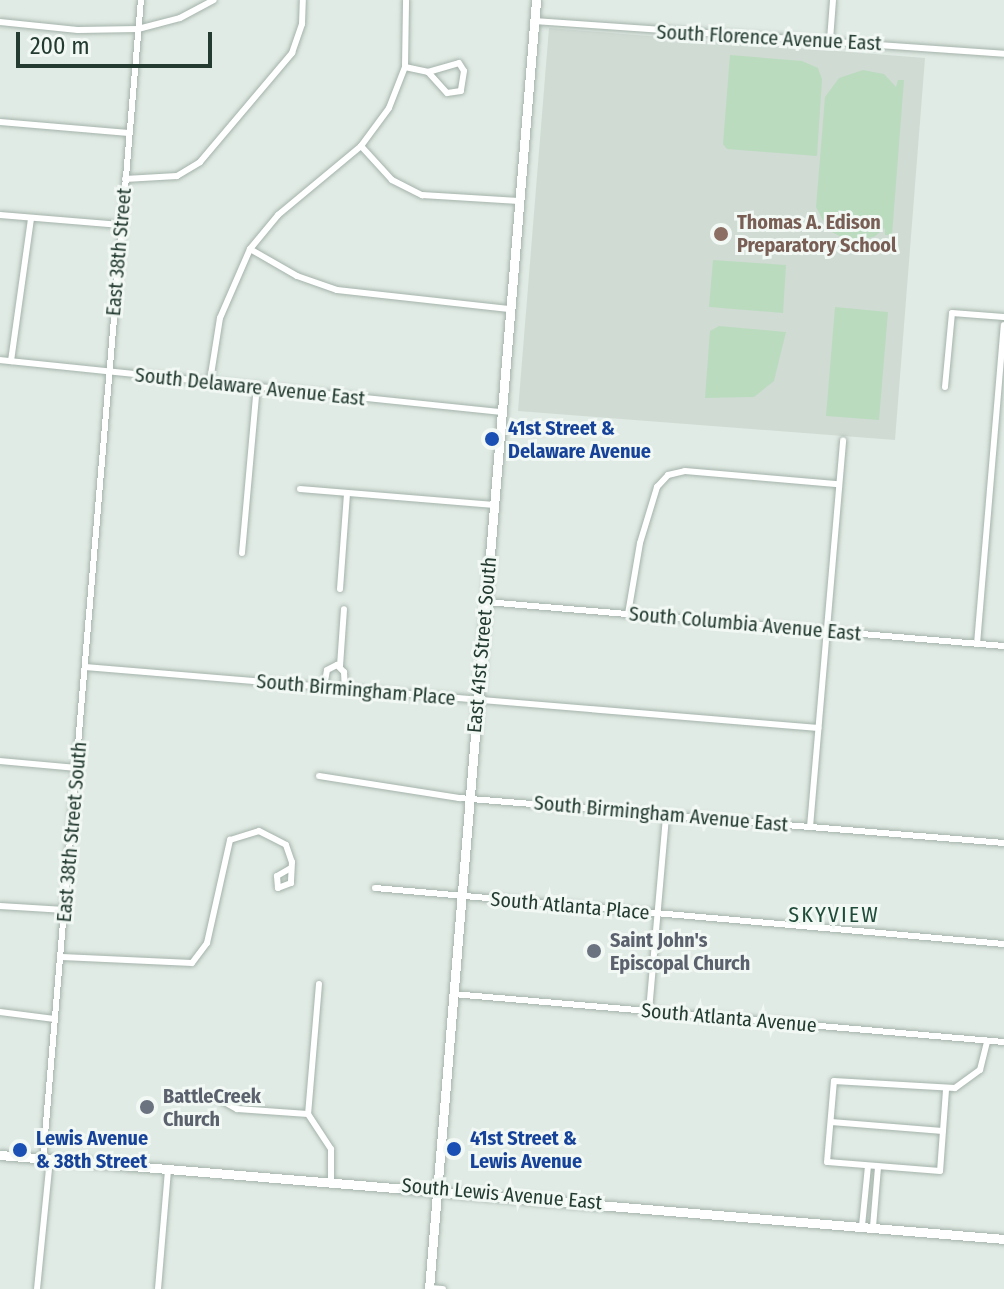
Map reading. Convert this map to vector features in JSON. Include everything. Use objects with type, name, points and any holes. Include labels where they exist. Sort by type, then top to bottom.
[{"type":"main road","name":"East 41st Street South","points":[[429,1288],[536,0]]},
{"type":"main road","name":"South Lewis Avenue East","points":[[0,1155],[438,1188],[1004,1239]]},
{"type":"street","name":"East 38th Street","points":[[97,505],[141,0]]},
{"type":"street","points":[[0,22],[78,30],[138,29],[180,18],[214,0]]},
{"type":"street","points":[[125,179],[177,176],[200,162],[292,53],[302,24],[303,0]]},
{"type":"street","points":[[210,381],[220,318],[250,249],[285,209],[361,146],[389,108],[405,67],[406,0]]},
{"type":"street","points":[[830,40],[833,0]]},
{"type":"street","name":"South Florence Avenue East","points":[[534,21],[735,38],[830,40],[1004,54]]},
{"type":"street","points":[[405,67],[428,72],[459,63],[464,78],[461,91],[447,93],[428,72]]},
{"type":"street","points":[[0,122],[129,133]]},
{"type":"street","points":[[361,146],[392,180],[422,195],[519,201]]},
{"type":"street","points":[[0,215],[121,225]]},
{"type":"street","points":[[11,361],[31,218]]},
{"type":"street","points":[[250,249],[297,276],[337,290],[509,309]]},
{"type":"street","points":[[945,387],[952,313],[1004,317]]},
{"type":"street","points":[[977,644],[1004,325]]},
{"type":"street","name":"South Delaware Avenue East","points":[[0,360],[501,412]]},
{"type":"street","points":[[242,553],[257,386]]},
{"type":"street","points":[[810,827],[843,440]]},
{"type":"street","points":[[628,614],[635,560],[657,487],[668,475],[685,471],[838,484]]},
{"type":"street","points":[[300,489],[494,505]]},
{"type":"street","points":[[340,589],[347,493]]},
{"type":"street","name":"East 38th Street South","points":[[37,1289],[55,1019],[97,505]]},
{"type":"street","name":"South Columbia Avenue East","points":[[486,602],[1004,646]]},
{"type":"street","points":[[344,609],[340,666],[345,689]]},
{"type":"street","points":[[324,687],[327,670],[340,666]]},
{"type":"street","name":"South Birmingham Place","points":[[85,667],[818,728]]},
{"type":"street","points":[[0,761],[77,768]]},
{"type":"street","name":"South Birmingham Avenue East","points":[[319,776],[336,783],[470,798],[1004,843]]},
{"type":"street","points":[[649,1011],[666,815]]},
{"type":"street","points":[[62,957],[192,963],[207,943],[230,840],[246,831],[278,838],[290,852],[291,868]]},
{"type":"street","name":"South Atlanta Place","points":[[375,888],[1004,944]]},
{"type":"street","points":[[0,906],[65,910]]},
{"type":"street","points":[[319,984],[308,1114],[331,1149],[331,1180]]},
{"type":"street","name":"South Atlanta Avenue","points":[[453,994],[1004,1042]]},
{"type":"street","points":[[0,1012],[55,1019]]},
{"type":"street","points":[[946,1090],[940,1171],[827,1162],[834,1081],[946,1090],[976,1075],[987,1041]]},
{"type":"street","points":[[217,1098],[237,1109],[308,1114]]},
{"type":"street","points":[[831,1122],[943,1131]]},
{"type":"street","points":[[867,1226],[868,1166]]},
{"type":"street","points":[[867,1226],[878,1167]]},
{"type":"street","points":[[158,1289],[168,1168]]},
{"type":"street","points":[[429,1288],[443,1289]]},
{"type":"shaded area","name":"Thomas A. Edison Preparatory School","points":[[549,28],[925,58],[895,440],[518,411]]},
{"type":"green space","points":[[730,55],[802,61],[818,68],[822,79],[817,156],[727,149],[723,144]]},
{"type":"green space","points":[[863,70],[884,74],[896,87],[898,80],[904,80],[892,235],[885,235],[885,228],[874,237],[849,241],[828,230],[816,207],[825,97],[839,78]]},
{"type":"green space","points":[[713,260],[786,265],[783,313],[709,307]]},
{"type":"green space","points":[[835,307],[888,312],[879,420],[826,416]]},
{"type":"green space","points":[[719,326],[786,332],[774,381],[754,397],[705,398],[710,331]]},
{"type":"place","name":"Thomas A. Edison Preparatory School","points":[[721,234]]},
{"type":"place","name":"41st Street & Delaware Avenue","points":[[492,439]]},
{"type":"place","name":"Saint John's Episcopal Church","points":[[594,951]]},
{"type":"place","name":"BattleCreek Church","points":[[147,1107]]},
{"type":"place","name":"41st Street & Lewis Avenue","points":[[454,1149]]},
{"type":"place","name":"Lewis Avenue & 38th Street","points":[[20,1150]]},
{"type":"district","name":"SKYVIEW","points":[[834,915]]}]
